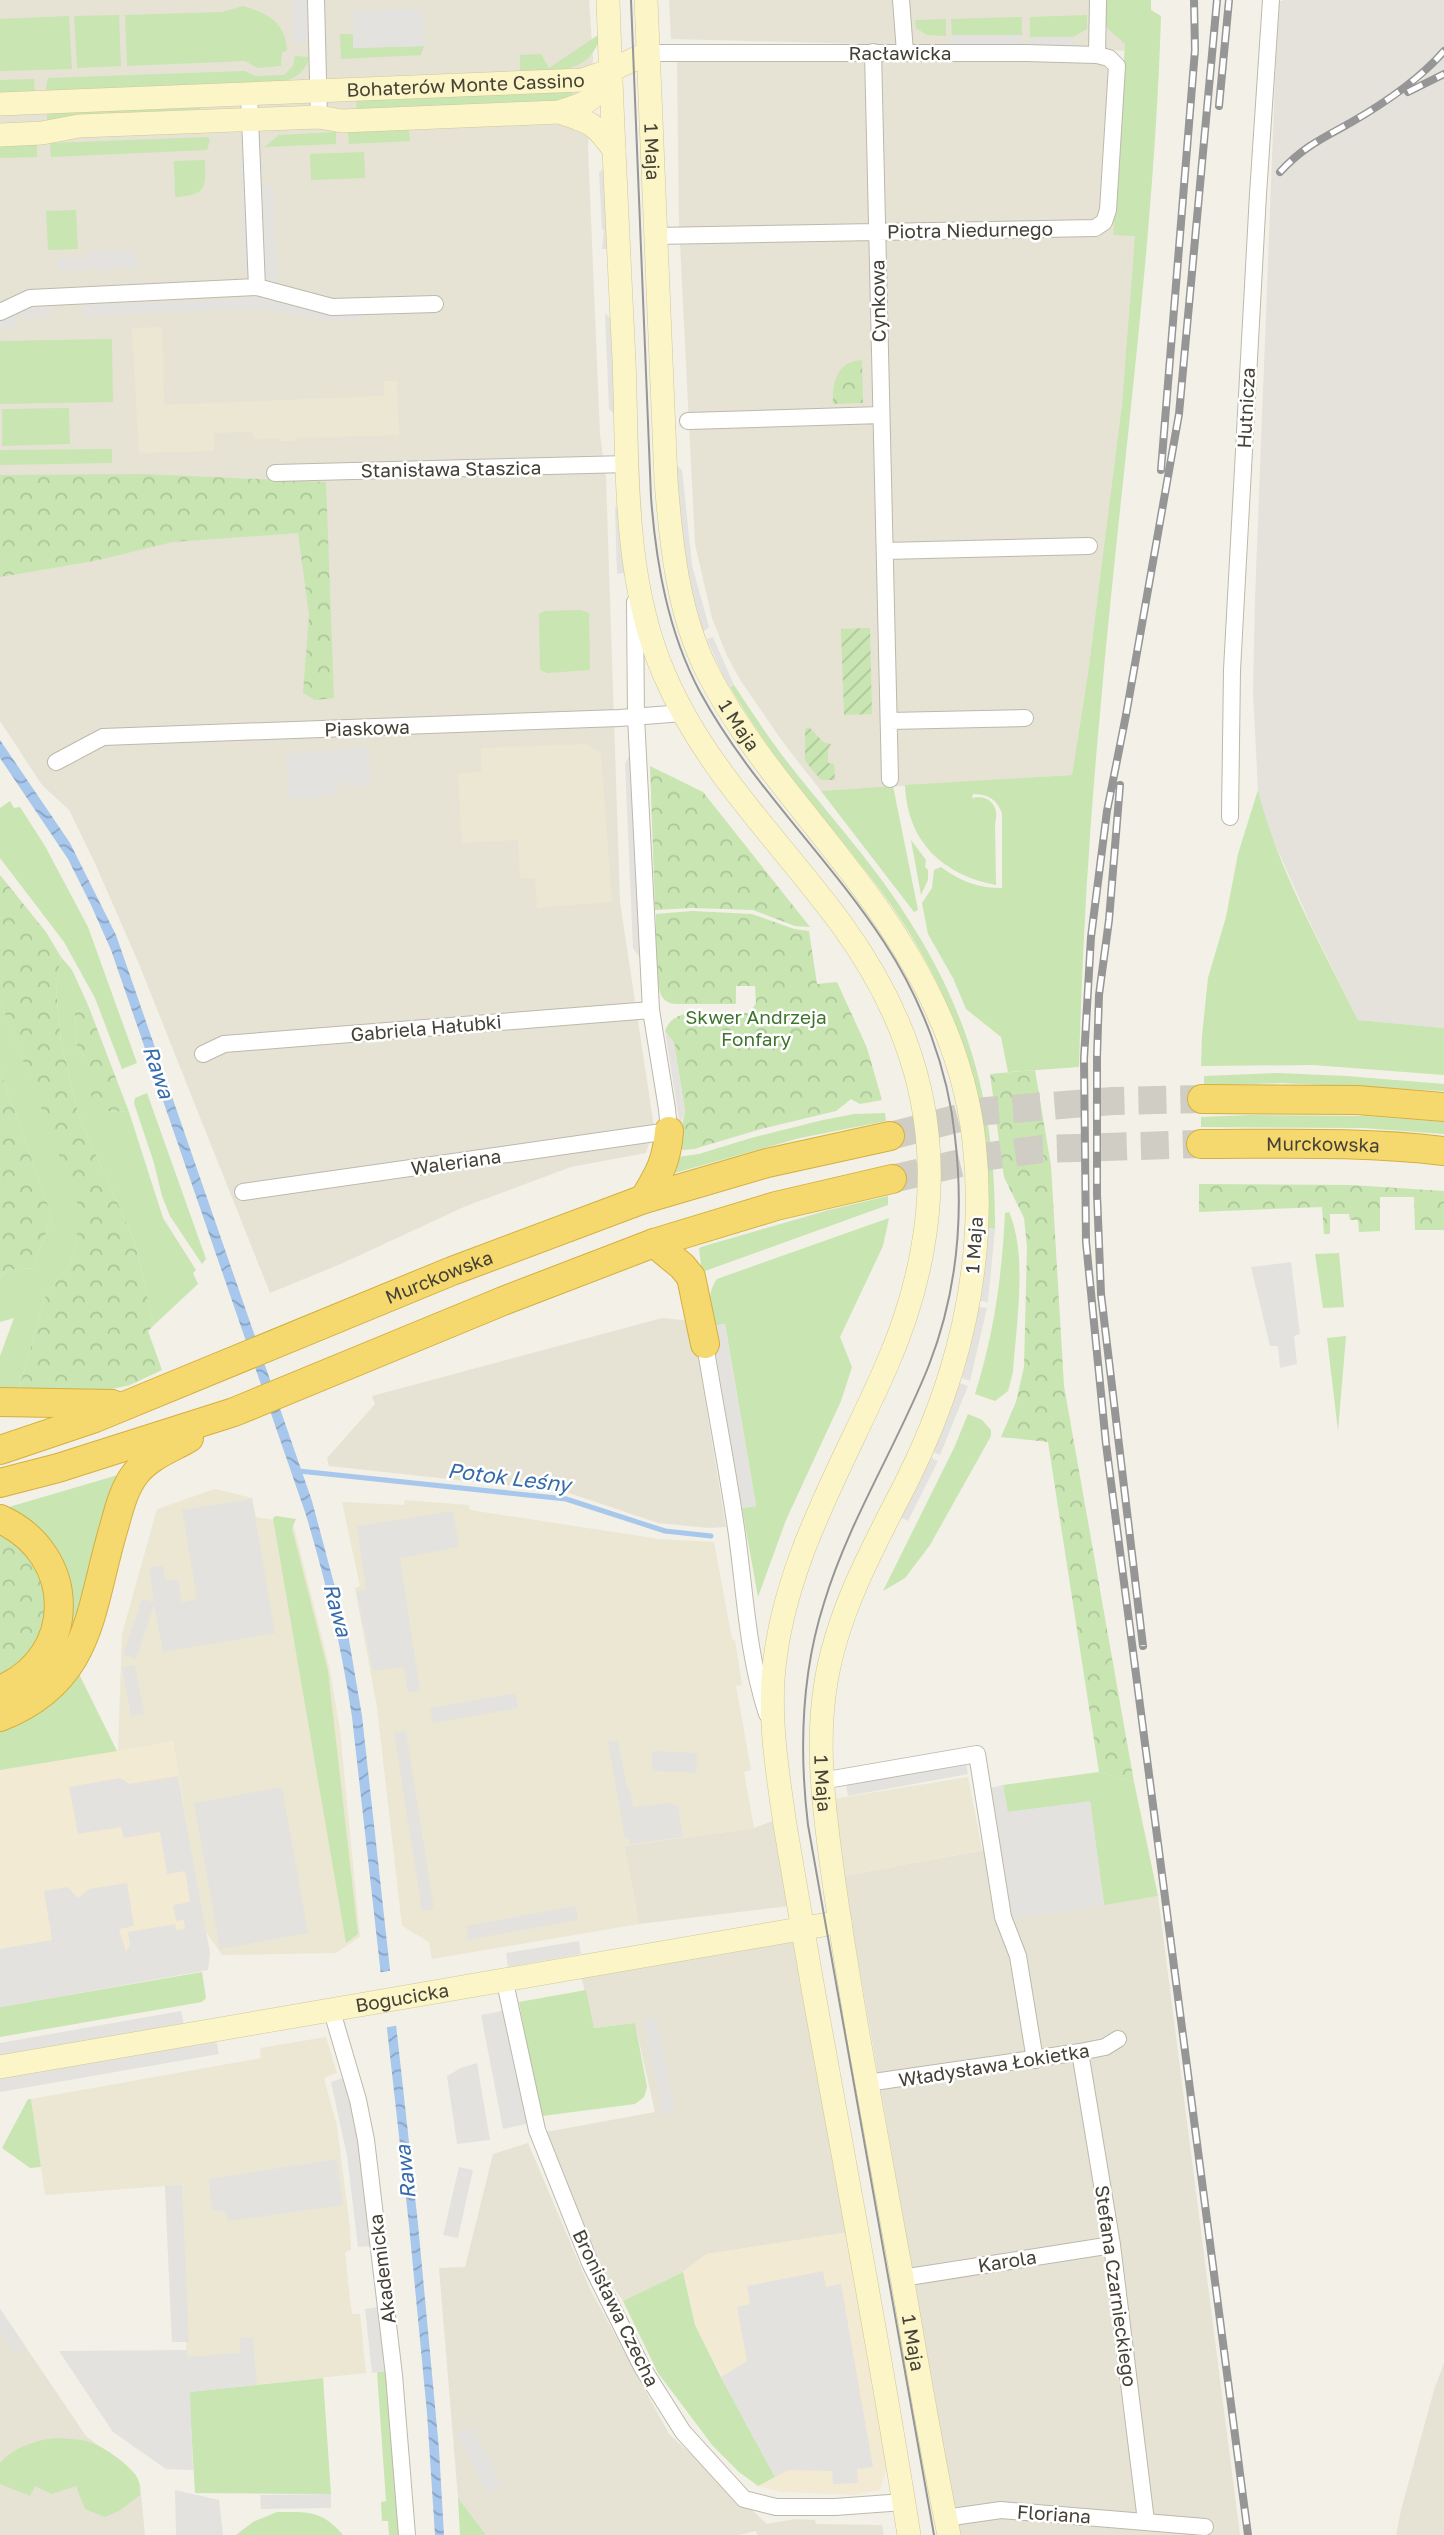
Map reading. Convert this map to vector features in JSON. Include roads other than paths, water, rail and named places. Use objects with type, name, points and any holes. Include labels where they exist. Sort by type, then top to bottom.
[{"type":"highway","points":[[1202,1099],[1357,1100],[1444,1107]]},
{"type":"highway","points":[[644,1199],[663,1168],[668,1151],[669,1131]]},
{"type":"highway","name":"Murckowska","points":[[0,1450],[95,1418],[337,1321],[452,1271],[644,1199],[767,1163],[890,1136]]},
{"type":"highway","name":"Murckowska","points":[[1201,1144],[1310,1143],[1400,1146],[1444,1151]]},
{"type":"highway","points":[[0,1483],[189,1431],[503,1301],[654,1243],[776,1206],[892,1179]]},
{"type":"highway","points":[[654,1243],[691,1277],[705,1344]]},
{"type":"highway","points":[[0,1402],[126,1404]]},
{"type":"highway","points":[[0,1717],[39,1698],[71,1664],[86,1633],[108,1545],[130,1483],[149,1461],[189,1431]]},
{"type":"highway","points":[[0,1519],[21,1529],[36,1543],[53,1569],[59,1595],[57,1625],[43,1654],[22,1678],[0,1690]]},
{"type":"street","name":"Bohaterów Monte Cassino","points":[[316,0],[319,117]]},
{"type":"street","name":"1 Maja","points":[[608,0],[635,575],[636,717],[651,1010],[669,1131]]},
{"type":"street","name":"1 Maja","points":[[646,0],[663,440],[670,534],[679,585],[691,629],[704,666],[724,704],[751,745],[879,908],[916,966],[954,1053],[974,1135],[976,1229],[972,1283],[958,1352],[932,1427],[861,1573],[841,1623],[826,1681],[821,1748],[821,1781],[839,1923],[947,2526]]},
{"type":"street","points":[[901,0],[905,52]]},
{"type":"street","points":[[1097,55],[1098,0]]},
{"type":"street","name":"Hutnicza","points":[[1230,817],[1232,670],[1271,0]]},
{"type":"street","name":"Cynkowa","points":[[873,52],[890,779]]},
{"type":"street","name":"Racławicka","points":[[648,53],[905,52],[1097,55]]},
{"type":"street","name":"Bohaterów Monte Cassino","points":[[0,104],[582,80],[611,71],[648,53]]},
{"type":"street","name":"Piotra Niedurnego","points":[[655,236],[1095,228],[1104,222],[1108,210],[1117,66],[1109,58],[1097,55]]},
{"type":"street","name":"Bohaterów Monte Cassino","points":[[0,135],[42,133],[79,126],[319,117],[342,121],[559,112],[595,97],[611,71]]},
{"type":"street","points":[[249,94],[257,287]]},
{"type":"street","name":"Bohaterów Monte Cassino","points":[[559,112],[586,120],[598,127],[614,150]]},
{"type":"street","points":[[0,312],[30,298],[257,287],[332,307],[435,304]]},
{"type":"street","points":[[688,421],[881,415]]},
{"type":"street","name":"Stanisława Staszica","points":[[275,473],[628,464]]},
{"type":"street","points":[[884,551],[1088,546]]},
{"type":"street","name":"1 Maja","points":[[635,575],[651,642],[683,713],[718,768],[839,921],[890,1004],[908,1048],[921,1094],[929,1143],[926,1216],[916,1281],[886,1368],[803,1550],[785,1603],[774,1676],[774,1735],[783,1807],[909,2535]]},
{"type":"street","name":"Piaskowa","points":[[56,762],[103,737],[683,713]]},
{"type":"street","points":[[889,721],[1025,718]]},
{"type":"street","name":"Gabriela Hałubki","points":[[203,1054],[224,1044],[651,1010]]},
{"type":"street","name":"Waleriana","points":[[243,1192],[669,1131]]},
{"type":"street","name":"1 Maja","points":[[705,1344],[737,1536],[740,1580],[762,1700],[774,1735]]},
{"type":"street","points":[[821,1781],[977,1754],[1003,1916],[1018,1956],[1034,2060]]},
{"type":"street","name":"Bogucicka","points":[[0,2067],[504,1978],[839,1923]]},
{"type":"street","name":"Bronisława Czecha","points":[[504,1978],[537,2130],[590,2263],[642,2367],[683,2432],[744,2499],[776,2508],[904,2502]]},
{"type":"street","name":"Akademicka","points":[[331,2008],[358,2100],[366,2140],[394,2375],[407,2535]]},
{"type":"street","name":"Władysława Łokietka","points":[[867,2084],[1080,2052],[1105,2047],[1118,2039]]},
{"type":"street","name":"Stefana Czarnieckiego","points":[[1080,2052],[1112,2245],[1146,2521]]},
{"type":"street","name":"Karola","points":[[902,2278],[1112,2245]]},
{"type":"street","name":"Floriana","points":[[947,2526],[1001,2510],[1205,2527]]},
{"type":"water","name":"Rawa","points":[[0,740],[70,843],[116,935],[312,1501],[349,1640],[362,1716],[418,2224],[439,2449],[444,2535],[435,2535],[427,2413],[409,2225],[352,1717],[327,1590],[306,1515],[111,950],[68,859],[0,758]]},
{"type":"waterway","name":"Potok Leśny","points":[[299,1471],[566,1499],[665,1531],[711,1536]]},
{"type":"tunnel","points":[[890,1136],[986,1111],[1113,1101],[1202,1099]]},
{"type":"tunnel","points":[[892,1179],[990,1156],[1042,1149],[1201,1144]]},
{"type":"tram line","points":[[631,0],[651,497],[660,572],[672,622],[689,669],[720,726],[765,789],[862,910],[898,964],[931,1036],[946,1086],[955,1137],[959,1195],[956,1253],[939,1338],[903,1425],[834,1572],[816,1630],[806,1685],[803,1741],[808,1825],[934,2535]]},
{"type":"railway","points":[[1161,470],[1195,50],[1194,0]]},
{"type":"railway","points":[[1217,0],[1179,414],[1107,811],[1091,937],[1084,1059],[1086,1242],[1106,1444],[1248,2535]]},
{"type":"railway","points":[[1219,106],[1229,0]]},
{"type":"railway","points":[[1280,172],[1313,144],[1400,91],[1444,51]]},
{"type":"railway","points":[[1408,92],[1444,74]]},
{"type":"railway","points":[[1120,785],[1109,920],[1099,995],[1097,1194],[1101,1294],[1143,1646]]},
{"type":"park label","name":"Skwer Andrzeja Fonfary","points":[[756,1028]]}]
